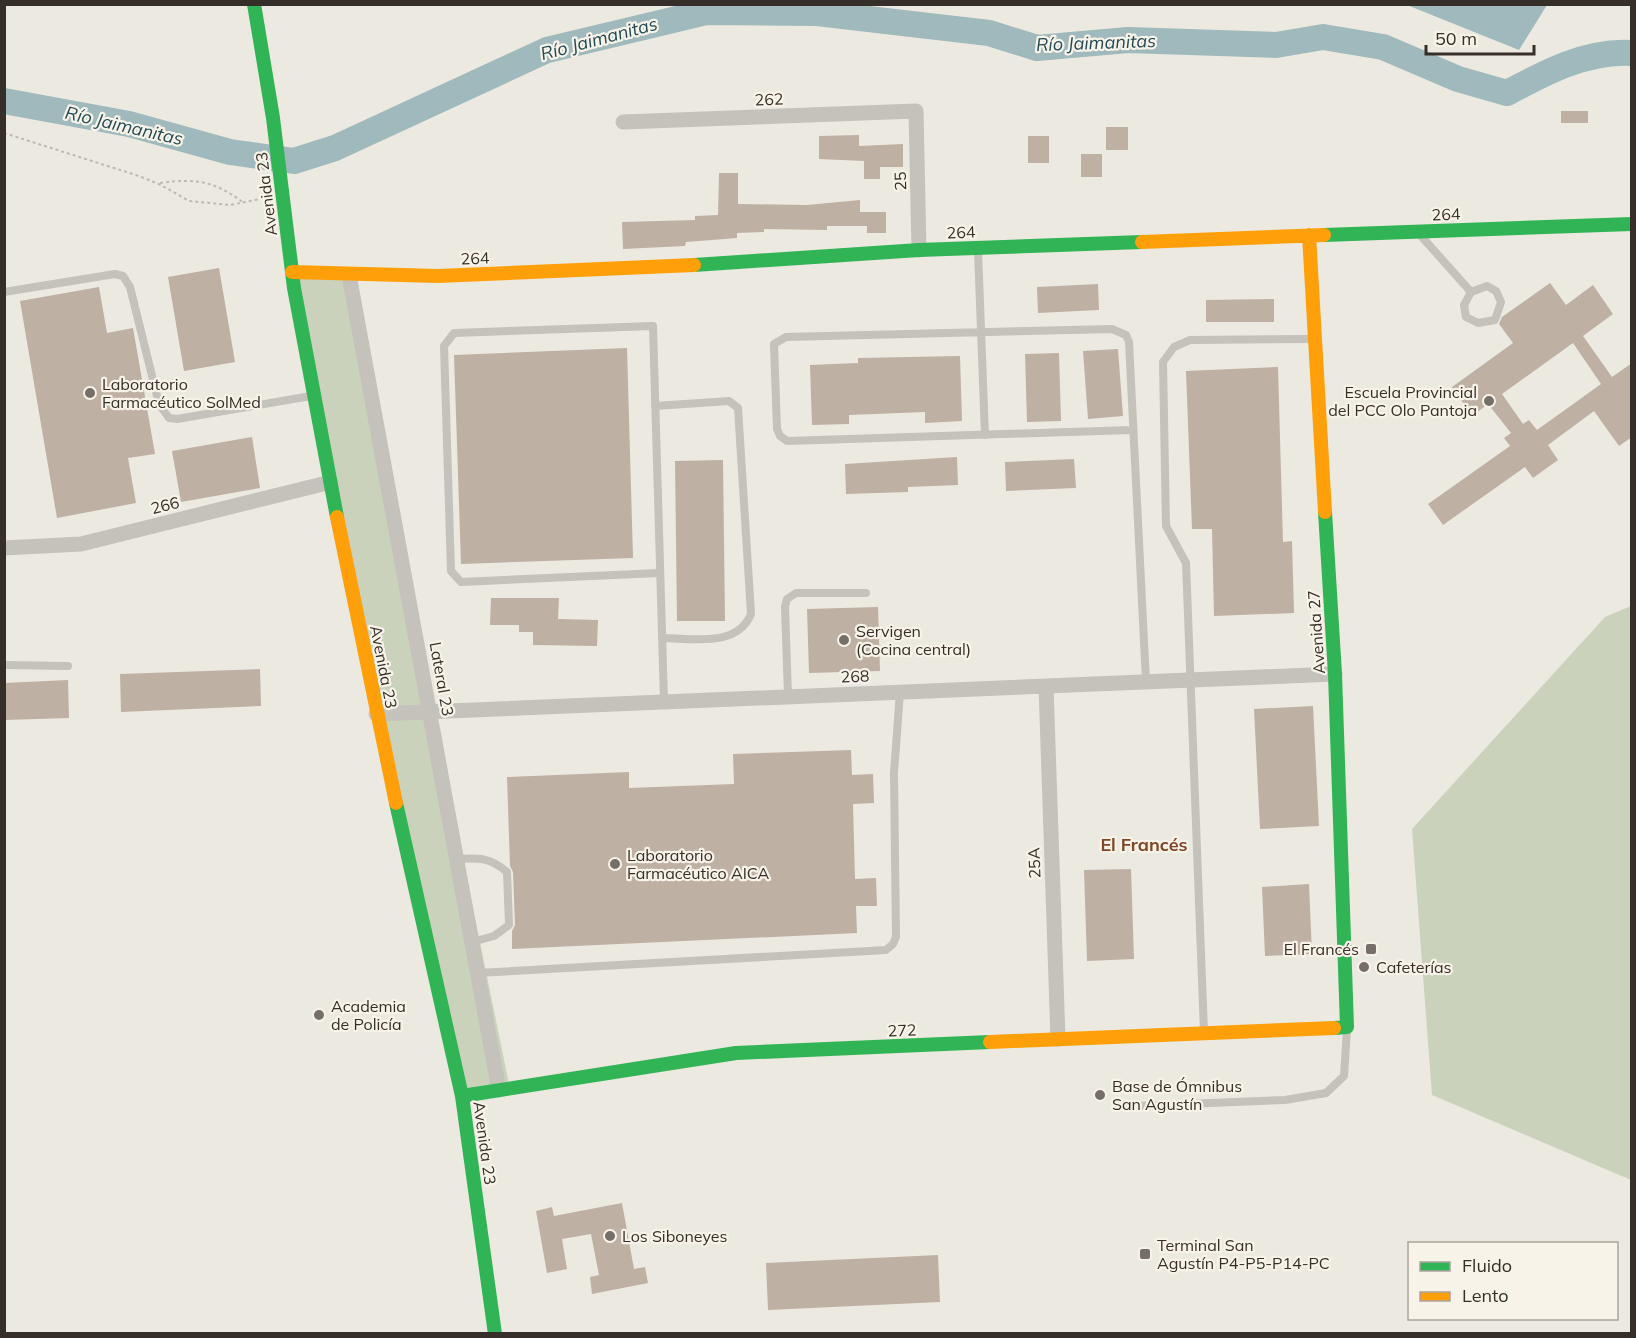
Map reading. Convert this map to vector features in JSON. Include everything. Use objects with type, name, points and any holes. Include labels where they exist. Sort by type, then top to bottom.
[{"type":"street","name":"Avenida 23","points":[[254,4],[273,118],[292,272],[313,395],[376,714],[462,1096],[495,1334]]},
{"type":"street","name":"262","points":[[623,122],[916,111]]},
{"type":"street","name":"25","points":[[916,111],[919,250]]},
{"type":"street","name":"264","points":[[292,272],[348,275],[461,275],[730,263],[919,250],[1632,224]]},
{"type":"street","name":"Avenida 27","points":[[1309,235],[1335,674],[1347,1027]]},
{"type":"street","name":"Lateral 23","points":[[348,275],[499,1090]]},
{"type":"street","name":"266","points":[[4,548],[81,544],[332,482]]},
{"type":"street","name":"268","points":[[376,714],[1335,674]]},
{"type":"street","name":"25A","points":[[1046,686],[1058,1039]]},
{"type":"street","name":"272","points":[[462,1096],[736,1053],[1347,1027]]},
{"type":"lane","points":[[1417,231],[1471,292]]},
{"type":"lane","points":[[978,248],[985,435]]},
{"type":"lane","points":[[4,292],[115,274],[123,276],[130,287],[159,404],[169,418],[177,419],[313,395]]},
{"type":"lane","points":[[1487,286],[1496,291],[1501,302],[1495,320],[1478,323],[1466,317],[1464,305],[1471,292],[1487,286]]},
{"type":"lane","points":[[659,573],[461,582],[451,571],[444,346],[454,333],[653,326],[664,702]]},
{"type":"lane","points":[[1131,430],[787,441],[780,436],[777,429],[773,349],[776,341],[786,337],[1112,329],[1123,332],[1129,342],[1131,430],[1146,681]]},
{"type":"lane","points":[[1204,1033],[1186,563],[1166,526],[1163,362],[1174,347],[1191,340],[1314,339]]},
{"type":"lane","points":[[656,406],[729,401],[740,411],[751,614],[747,625],[737,634],[721,638],[662,638]]},
{"type":"lane","points":[[788,696],[787,599],[796,593],[866,593]]},
{"type":"lane","points":[[4,665],[68,666]]},
{"type":"lane","points":[[478,973],[886,950],[893,944],[896,937],[894,773],[900,692]]},
{"type":"lane","points":[[456,859],[485,858],[496,862],[507,872],[509,925],[494,936],[472,942]]},
{"type":"lane","points":[[1137,1106],[1285,1100],[1326,1093],[1344,1076],[1347,1027]]},
{"type":"path","points":[[4,133],[89,159],[158,184],[189,201],[210,204],[244,203],[282,194]]},
{"type":"path","points":[[158,184],[197,180],[227,191],[244,203]]},
{"type":"green space","points":[[293,273],[343,273],[509,1084],[462,1096]]},
{"type":"green space","points":[[1631,606],[1631,1180],[1432,1095],[1412,829],[1605,617]]},
{"type":"water","points":[[1407,5],[1547,5],[1519,50]]},
{"type":"building","points":[[1561,111],[1588,111],[1588,123],[1561,123]]},
{"type":"building","points":[[1106,127],[1128,127],[1128,150],[1106,150]]},
{"type":"building","points":[[859,135],[859,146],[903,144],[903,167],[880,167],[880,179],[864,179],[864,161],[819,159],[819,136]]},
{"type":"building","points":[[1028,136],[1049,136],[1049,163],[1028,163]]},
{"type":"building","points":[[1081,154],[1102,154],[1102,177],[1081,177]]},
{"type":"building","points":[[719,173],[738,173],[738,204],[807,205],[860,200],[860,212],[886,212],[886,233],[867,233],[867,226],[827,226],[827,230],[764,229],[764,232],[737,233],[737,238],[686,242],[685,246],[623,249],[622,222],[695,220],[695,216],[718,215]]},
{"type":"building","name":"Laboratorio Farmacéutico SolMed","points":[[219,268],[235,362],[184,371],[168,277]]},
{"type":"building","points":[[1550,283],[1566,305],[1593,285],[1613,314],[1583,336],[1612,377],[1632,363],[1632,437],[1619,446],[1594,411],[1548,445],[1558,460],[1533,478],[1525,467],[1443,525],[1428,504],[1510,446],[1504,438],[1511,433],[1488,404],[1472,416],[1452,387],[1513,343],[1499,324],[1502,317]],"holes":[[[1573,343],[1601,384],[1537,430],[1529,420],[1523,424],[1502,394]]]},
{"type":"building","points":[[1098,284],[1099,310],[1038,313],[1037,287]]},
{"type":"building","name":"Laboratorio Farmacéutico SolMed","points":[[99,287],[107,333],[133,328],[155,454],[128,458],[136,503],[57,518],[20,301]]},
{"type":"building","points":[[1274,299],[1274,322],[1206,322],[1206,300]]},
{"type":"building","points":[[627,348],[633,558],[461,564],[454,355]]},
{"type":"building","points":[[1118,349],[1123,416],[1088,419],[1083,351]]},
{"type":"building","points":[[1059,353],[1061,421],[1027,422],[1025,354]]},
{"type":"building","points":[[960,356],[962,421],[925,423],[925,412],[849,415],[849,424],[812,425],[810,365],[858,363],[858,358]]},
{"type":"building","points":[[1278,367],[1283,542],[1292,541],[1294,613],[1214,616],[1212,529],[1192,529],[1186,371]]},
{"type":"building","points":[[252,437],[260,488],[181,502],[172,451]]},
{"type":"building","points":[[957,457],[958,485],[908,487],[908,492],[846,494],[845,464]]},
{"type":"building","points":[[1074,459],[1076,488],[1006,491],[1005,462]]},
{"type":"building","points":[[723,460],[725,621],[677,621],[675,461]]},
{"type":"building","points":[[491,598],[559,598],[558,619],[598,620],[597,646],[533,645],[533,632],[519,632],[519,625],[490,625]]},
{"type":"building","name":"Servigen (Cocina central)","points":[[878,607],[880,671],[809,673],[807,609]]},
{"type":"building","points":[[260,669],[261,706],[121,712],[120,674]]},
{"type":"building","points":[[68,680],[69,718],[4,720],[4,683]]},
{"type":"building","points":[[1313,706],[1319,826],[1260,829],[1254,709]]},
{"type":"building","points":[[851,750],[852,775],[873,774],[874,803],[853,804],[855,879],[876,878],[877,906],[856,906],[857,933],[512,949],[512,931],[515,925],[513,872],[510,866],[507,777],[629,772],[629,788],[734,784],[733,754]]},
{"type":"building","points":[[1131,869],[1134,959],[1087,961],[1084,870]]},
{"type":"building","points":[[1309,884],[1312,954],[1265,956],[1262,887]]},
{"type":"building","name":"Los Siboneyes","points":[[622,1203],[634,1269],[645,1267],[648,1283],[592,1294],[590,1277],[599,1275],[591,1234],[562,1239],[567,1269],[547,1273],[536,1211],[552,1207],[554,1216]]},
{"type":"building","points":[[938,1255],[940,1302],[768,1310],[766,1263]]},
{"type":"waterway","name":"Río Jaimanitas","points":[[4,101],[129,124],[230,152],[294,161],[335,148],[547,50],[706,12],[817,13],[989,33],[1037,48],[1128,40],[1276,45],[1323,37],[1383,47],[1458,79],[1507,93],[1566,64],[1599,55],[1632,53]]},
{"type":"traffic: fast","points":[[254,4],[273,118],[294,288],[337,517]]},
{"type":"traffic: fast","points":[[1324,235],[1632,224]]},
{"type":"traffic: fast","points":[[694,265],[919,250],[1142,242]]},
{"type":"traffic: fast","points":[[1325,512],[1335,674],[1347,1027],[1334,1028]]},
{"type":"traffic: fast","points":[[396,803],[462,1096],[495,1334]]},
{"type":"traffic: fast","points":[[462,1096],[736,1053],[990,1042]]},
{"type":"traffic: slow","points":[[1309,235],[1325,512]]},
{"type":"traffic: slow","points":[[1142,242],[1324,235]]},
{"type":"traffic: slow","points":[[292,272],[438,276],[694,265]]},
{"type":"traffic: slow","points":[[337,517],[396,803]]},
{"type":"traffic: slow","points":[[990,1042],[1334,1028]]},
{"type":"place","name":"Laboratorio Farmacéutico SolMed","points":[[90,393]]},
{"type":"place","name":"Escuela Provincial del PCC Olo Pantoja","points":[[1489,401]]},
{"type":"place","name":"Servigen (Cocina central)","points":[[844,640]]},
{"type":"place","name":"Laboratorio Farmacéutico AICA","points":[[615,864]]},
{"type":"place","name":"El Francés","points":[[1371,949]]},
{"type":"place","name":"Cafeterías","points":[[1364,967]]},
{"type":"place","name":"Academia de Policía","points":[[319,1015]]},
{"type":"place","name":"Base de Ómnibus San Agustín","points":[[1100,1095]]},
{"type":"place","name":"Los Siboneyes","points":[[610,1236]]},
{"type":"place","name":"Terminal San Agustín P4-P5-P14-PC","points":[[1145,1254]]},
{"type":"district","name":"El Francés","points":[[1144,845]]}]
